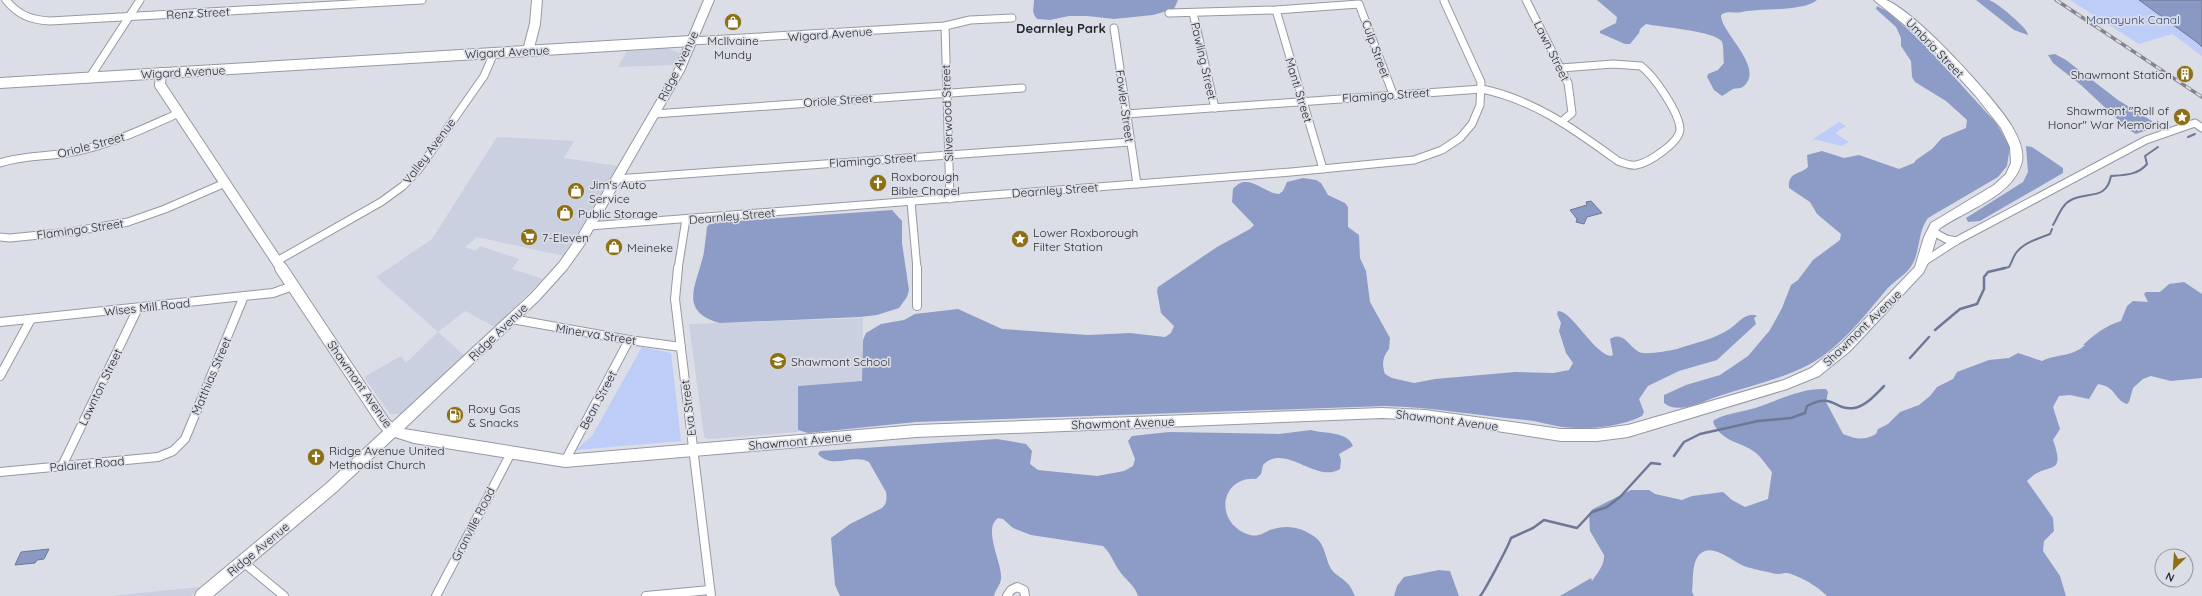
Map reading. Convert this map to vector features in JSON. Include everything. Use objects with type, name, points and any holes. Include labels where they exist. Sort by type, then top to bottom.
[{"type":"main road","name":"Ridge Avenue","points":[[202,596],[327,492],[512,319],[563,266],[589,226],[679,71],[709,0]]},
{"type":"main road","name":"Umbria Street","points":[[1879,0],[1915,26],[1970,84],[2002,121],[2013,137],[2018,152],[2018,162],[2014,172],[2004,183],[1943,220],[1932,231]]},
{"type":"main road","points":[[1925,260],[1932,231]]},
{"type":"main road","name":"Shawmont Avenue","points":[[392,431],[410,437],[565,461],[916,431],[1382,413],[1425,415],[1561,435],[1586,436],[1618,433],[1782,386],[1815,372],[1830,362],[1846,347],[1912,279],[1925,260]]},
{"type":"street","name":"Renz Street","points":[[6,0],[20,15],[37,21],[422,0]]},
{"type":"street","points":[[90,77],[140,0]]},
{"type":"street","points":[[528,51],[535,24],[536,0]]},
{"type":"street","name":"Lawn Street","points":[[1526,0],[1561,68],[1570,90],[1573,110],[1570,116],[1561,122]]},
{"type":"street","points":[[1444,1],[1481,82],[1482,89]]},
{"type":"street","name":"Culp Street","points":[[1276,10],[1297,7],[1359,4],[1393,94]]},
{"type":"street","points":[[1169,14],[1276,10]]},
{"type":"street","name":"Manti Street","points":[[1276,10],[1323,169]]},
{"type":"street","name":"Pawling Street","points":[[1193,13],[1215,108]]},
{"type":"street","name":"Wigard Avenue","points":[[0,83],[945,26],[974,20],[1012,18]]},
{"type":"street","name":"Silverwood Street","points":[[945,26],[950,199]]},
{"type":"street","name":"Fowler Street","points":[[1114,28],[1137,184]]},
{"type":"street","name":"Valley Avenue","points":[[276,261],[381,202],[403,186],[419,169],[484,76],[494,53]]},
{"type":"street","name":"Flamingo Street","points":[[1126,114],[1393,94],[1482,89],[1528,102],[1561,122],[1618,161],[1627,164],[1636,165],[1651,159],[1671,144],[1679,134],[1680,126],[1670,105],[1648,71],[1639,66],[1561,68]]},
{"type":"street","name":"Shawmont Avenue","points":[[161,73],[160,85],[384,423],[392,431]]},
{"type":"street","name":"Oriole Street","points":[[654,114],[1022,88]]},
{"type":"street","name":"Dearnley Street","points":[[589,226],[950,199],[1406,162],[1442,150],[1460,138],[1472,124],[1479,110],[1482,89]]},
{"type":"street","name":"Oriole Street","points":[[0,163],[10,160],[58,154],[101,145],[179,113]]},
{"type":"street","name":"Shawmont Avenue","points":[[1925,260],[1956,241],[2146,140],[2195,123],[2202,128]]},
{"type":"street","name":"Flamingo Street","points":[[616,179],[1130,142]]},
{"type":"street","name":"Flamingo Street","points":[[0,237],[10,238],[91,230],[120,224],[163,211],[225,183]]},
{"type":"street","points":[[911,202],[917,261],[917,306]]},
{"type":"street","name":"Eva Street","points":[[686,219],[675,289],[711,593]]},
{"type":"street","points":[[1932,231],[1946,239],[1956,241]]},
{"type":"street","name":"Wises Mill Road","points":[[0,322],[273,293],[293,286]]},
{"type":"street","name":"Matthias Street","points":[[173,452],[185,440],[244,296]]},
{"type":"street","name":"Lawnton Street","points":[[62,466],[138,308]]},
{"type":"street","points":[[0,376],[31,319]]},
{"type":"street","name":"Minerva Street","points":[[512,319],[630,340],[681,347]]},
{"type":"street","name":"Bean Street","points":[[565,461],[630,340]]},
{"type":"street","name":"Palairet Road","points":[[0,472],[158,457],[173,452]]},
{"type":"street","name":"Granville Road","points":[[436,596],[510,453]]},
{"type":"street","points":[[243,562],[284,596]]},
{"type":"street","points":[[1007,596],[1010,590],[1017,587],[1024,590],[1026,596]]},
{"type":"street","points":[[646,596],[711,593]]},
{"type":"shaded area","points":[[1034,0],[1178,0],[1174,9],[1153,15],[1114,19],[1069,16],[1050,20],[1037,19],[1035,17],[1033,12]]},
{"type":"shaded area","points":[[1597,0],[1817,0],[1810,4],[1792,8],[1729,12],[1721,15],[1727,31],[1746,60],[1749,69],[1749,78],[1744,86],[1733,89],[1722,96],[1714,90],[1707,77],[1708,74],[1718,70],[1724,63],[1723,44],[1718,38],[1699,32],[1646,24],[1640,29],[1639,33],[1630,44],[1625,44],[1600,33],[1600,31],[1616,23],[1617,17]]},
{"type":"shaded area","points":[[1976,0],[1989,0],[1998,5],[2018,21],[2028,35],[2014,30]]},
{"type":"shaded area","points":[[2139,0],[2202,0],[2202,47],[2198,43]]},
{"type":"shaded area","points":[[1877,6],[1888,12],[1922,42],[1997,124],[2010,147],[2007,166],[1998,177],[1928,218],[1922,230],[1916,256],[1910,268],[1887,289],[1842,340],[1821,357],[1788,374],[1699,404],[1676,408],[1664,403],[1664,395],[1686,385],[1720,375],[1748,356],[1770,330],[1782,308],[1791,285],[1798,280],[1813,260],[1840,240],[1841,234],[1817,214],[1810,202],[1789,188],[1790,179],[1792,176],[1808,167],[1807,155],[1822,151],[1844,158],[1859,155],[1899,169],[1914,163],[1932,149],[1942,138],[1966,128],[1967,120],[1946,101],[1915,82],[1912,77],[1911,61],[1901,46],[1901,38],[1896,27],[1876,9]]},
{"type":"shaded area","points":[[667,48],[680,53],[675,65],[618,67],[627,51]]},
{"type":"shaded area","points":[[2055,54],[2066,60],[2118,100],[2152,121],[2155,127],[2136,134],[2129,130],[2081,85],[2053,63],[2048,55]]},
{"type":"shaded area","points":[[497,137],[574,141],[564,158],[618,166],[564,256],[477,237],[465,247],[475,251],[480,246],[519,259],[512,269],[543,279],[495,327],[465,311],[438,332],[376,277],[432,239]]},
{"type":"shaded area","points":[[2026,146],[2032,147],[2063,168],[2063,173],[1980,221],[1968,222],[1966,218],[2023,182],[2028,172]]},
{"type":"shaded area","points":[[1303,178],[1316,180],[1321,183],[1328,195],[1345,203],[1348,207],[1348,227],[1359,235],[1360,258],[1366,271],[1370,302],[1390,338],[1389,349],[1384,358],[1383,367],[1385,374],[1392,378],[1414,383],[1435,379],[1515,372],[1553,373],[1569,370],[1573,363],[1566,353],[1559,331],[1561,323],[1557,314],[1558,311],[1563,312],[1569,317],[1596,347],[1603,353],[1610,356],[1613,355],[1610,339],[1615,337],[1624,339],[1634,349],[1643,353],[1656,353],[1677,349],[1712,338],[1725,332],[1746,316],[1757,316],[1754,318],[1756,324],[1717,360],[1679,371],[1648,386],[1639,399],[1644,412],[1642,416],[1624,423],[1603,427],[1572,428],[1530,421],[1420,408],[1385,406],[916,422],[808,433],[798,430],[798,386],[862,381],[863,340],[866,333],[881,324],[904,320],[915,314],[958,309],[1002,329],[1088,335],[1130,333],[1165,337],[1171,333],[1174,326],[1161,313],[1157,291],[1158,287],[1217,247],[1250,229],[1254,225],[1232,202],[1233,189],[1244,182],[1279,194],[1283,191],[1287,182]]},
{"type":"shaded area","points":[[1591,201],[1602,213],[1587,217],[1584,224],[1576,222],[1577,219],[1570,210],[1587,205],[1586,202]]},
{"type":"shaded area","points":[[892,210],[902,221],[902,243],[909,290],[907,297],[899,308],[877,315],[860,317],[720,323],[706,318],[698,311],[694,303],[693,295],[695,285],[704,252],[707,227],[710,223]]},
{"type":"shaded area","points":[[2184,282],[2202,294],[2202,378],[2171,381],[2151,376],[2143,379],[2133,388],[2127,404],[2120,400],[2109,388],[2098,384],[2089,399],[2070,395],[2059,396],[2053,407],[2060,429],[2053,440],[2058,460],[2056,465],[2041,471],[2027,481],[2053,518],[2054,531],[2044,541],[2043,551],[2060,576],[2066,596],[1827,596],[1815,586],[1796,576],[1787,573],[1777,574],[1747,567],[1720,553],[1710,550],[1700,554],[1695,563],[1692,592],[1694,596],[1560,596],[1591,578],[1592,581],[1603,562],[1604,555],[1590,531],[1589,514],[1593,509],[1631,490],[1649,490],[1655,494],[1682,500],[1692,496],[1723,492],[1732,500],[1745,507],[1768,499],[1772,472],[1756,453],[1721,434],[1713,422],[1714,420],[1801,392],[1826,389],[1828,392],[1826,402],[1843,434],[1856,438],[1867,438],[1876,434],[1878,429],[1888,424],[1900,412],[1919,405],[1930,396],[1937,387],[1953,379],[1957,372],[1989,360],[2009,358],[2018,353],[2042,361],[2069,354],[2079,350],[2100,331],[2121,321],[2127,306],[2133,301],[2148,302],[2144,294],[2146,292],[2160,292],[2169,284]]},
{"type":"shaded area","name":"Shawmont School","points":[[863,318],[862,381],[798,386],[798,432],[708,439],[704,437],[689,324]]},
{"type":"shaded area","points":[[438,332],[465,356],[402,414],[390,414],[364,377],[401,356],[406,363]]},
{"type":"shaded area","points":[[1311,430],[1341,435],[1350,441],[1353,446],[1339,454],[1341,460],[1340,469],[1331,472],[1321,471],[1291,460],[1281,458],[1272,459],[1263,465],[1261,474],[1256,479],[1244,480],[1235,485],[1229,492],[1226,502],[1226,512],[1230,521],[1238,529],[1250,535],[1258,535],[1276,528],[1288,527],[1299,529],[1315,537],[1321,543],[1332,570],[1348,584],[1355,596],[1138,596],[1135,589],[1119,570],[1109,552],[1103,546],[1031,535],[1013,528],[1003,519],[998,518],[994,523],[992,538],[1001,573],[1001,579],[994,596],[840,596],[835,585],[831,538],[850,524],[882,508],[886,503],[886,492],[869,462],[856,459],[830,461],[824,459],[818,454],[820,451],[997,439],[1026,444],[1032,451],[1030,464],[1038,470],[1097,476],[1124,471],[1133,466],[1135,459],[1128,441],[1132,436],[1169,432],[1279,434]]},
{"type":"shaded area","points":[[49,549],[44,559],[37,560],[35,563],[15,565],[21,552]]},
{"type":"shaded area","points":[[1439,570],[1450,571],[1459,596],[1394,596],[1397,586],[1404,577]]},
{"type":"shaded area","points":[[201,587],[191,596],[110,596]]},
{"type":"green space","name":"Manayunk Canal","points":[[2070,0],[2139,0],[2198,43],[2202,47],[2202,56],[2172,34],[2139,44]]},
{"type":"green space","points":[[1839,122],[1846,126],[1835,133],[1849,142],[1842,146],[1813,139]]},
{"type":"green space","points":[[642,347],[671,353],[681,441],[576,450],[592,436]]},
{"type":"waterway","points":[[2188,137],[2195,134]]},
{"type":"waterway","points":[[2053,225],[2068,202],[2077,197],[2101,192],[2109,184],[2111,176],[2131,174],[2140,170],[2147,164],[2145,156],[2158,147]]},
{"type":"waterway","points":[[2005,268],[2009,267],[2019,249],[2032,241],[2050,234],[2052,229]]},
{"type":"waterway","points":[[1935,330],[1960,309],[1977,304],[1984,289],[1984,277],[1988,272],[2005,268]]},
{"type":"waterway","points":[[2001,269],[2005,268]]},
{"type":"waterway","points":[[1910,358],[1929,337]]},
{"type":"waterway","points":[[1674,456],[1684,442],[1700,434],[1758,421],[1791,418],[1805,413],[1807,406],[1816,402],[1828,401],[1842,407],[1858,407],[1867,402],[1884,386]]},
{"type":"waterway","points":[[1480,596],[1496,569],[1511,538],[1533,528],[1544,520],[1577,528],[1592,512],[1607,507],[1620,497],[1651,463],[1660,464]]},
{"type":"railway","points":[[2056,0],[2202,97]]},
{"type":"place","name":"McIlvaine Mundy","points":[[733,22]]},
{"type":"place","name":"Shawmont Station","points":[[2185,74]]},
{"type":"place","name":"Shawmont \"Roll of Honor\" War Memorial","points":[[2182,117]]},
{"type":"place","name":"Roxborough Bible Chapel","points":[[878,183]]},
{"type":"place","name":"Jim's Auto Service","points":[[576,191]]},
{"type":"place","name":"Public Storage","points":[[565,213]]},
{"type":"place","name":"7-Eleven","points":[[529,237]]},
{"type":"place","name":"Lower Roxborough Filter Station","points":[[1020,239]]},
{"type":"place","name":"Meineke","points":[[614,247]]},
{"type":"place","name":"Shawmont School","points":[[778,361]]},
{"type":"place","name":"Roxy Gas & Snacks","points":[[455,415]]},
{"type":"place","name":"Ridge Avenue United Methodist Church","points":[[316,457]]},
{"type":"district","name":"Dearnley Park","points":[[1061,28]]}]
